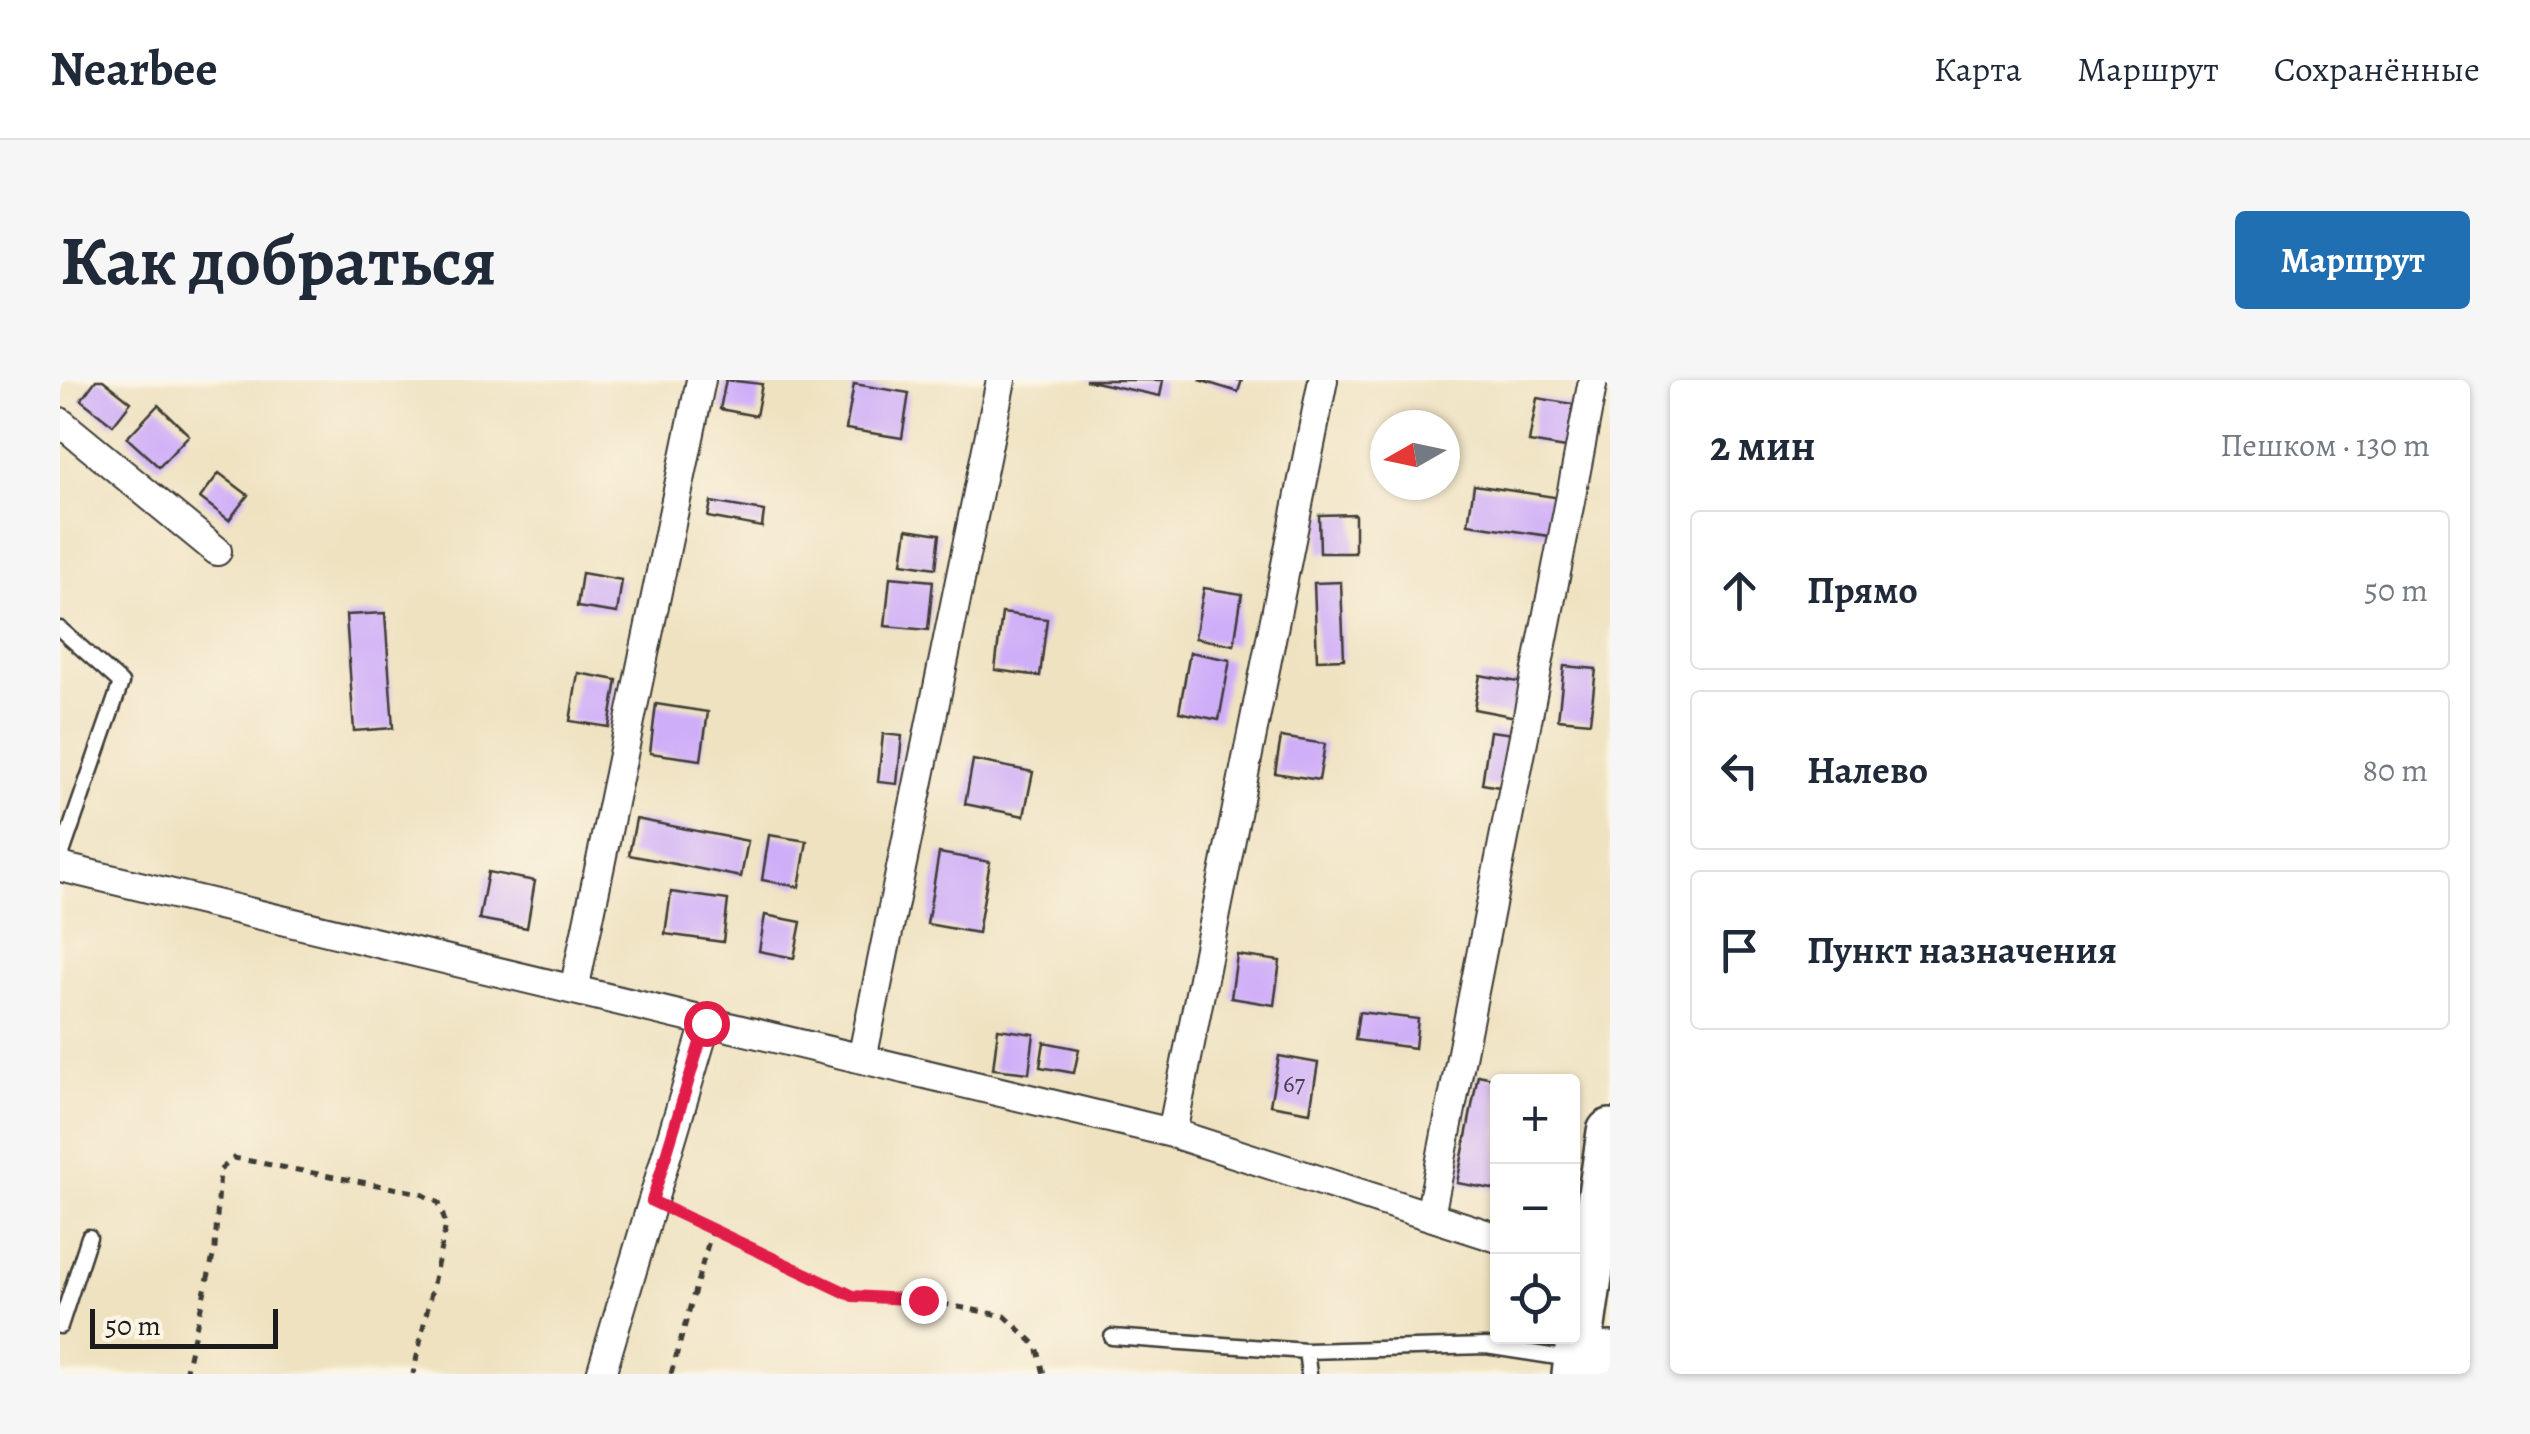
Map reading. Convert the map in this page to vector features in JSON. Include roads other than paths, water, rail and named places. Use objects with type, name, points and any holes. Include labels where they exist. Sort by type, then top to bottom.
[{"type":"main road","points":[[1592,1366],[1582,1265],[1610,1132]]},
{"type":"street","points":[[574,990],[701,380]]},
{"type":"street","points":[[862,1059],[1002,380]]},
{"type":"street","points":[[1172,1133],[1323,380]]},
{"type":"street","points":[[1430,1216],[1593,380]]},
{"type":"street","points":[[60,422],[217,552]]},
{"type":"street","points":[[60,867],[1172,1133],[1490,1235]]},
{"type":"street","points":[[601,1374],[706,1023]]},
{"type":"lane","points":[[60,629],[121,682],[60,859]]},
{"type":"lane","points":[[60,1326],[89,1237]]},
{"type":"lane","points":[[1112,1338],[1306,1351],[1486,1346],[1592,1366]]},
{"type":"lane","points":[[1306,1351],[1308,1374]]}]
